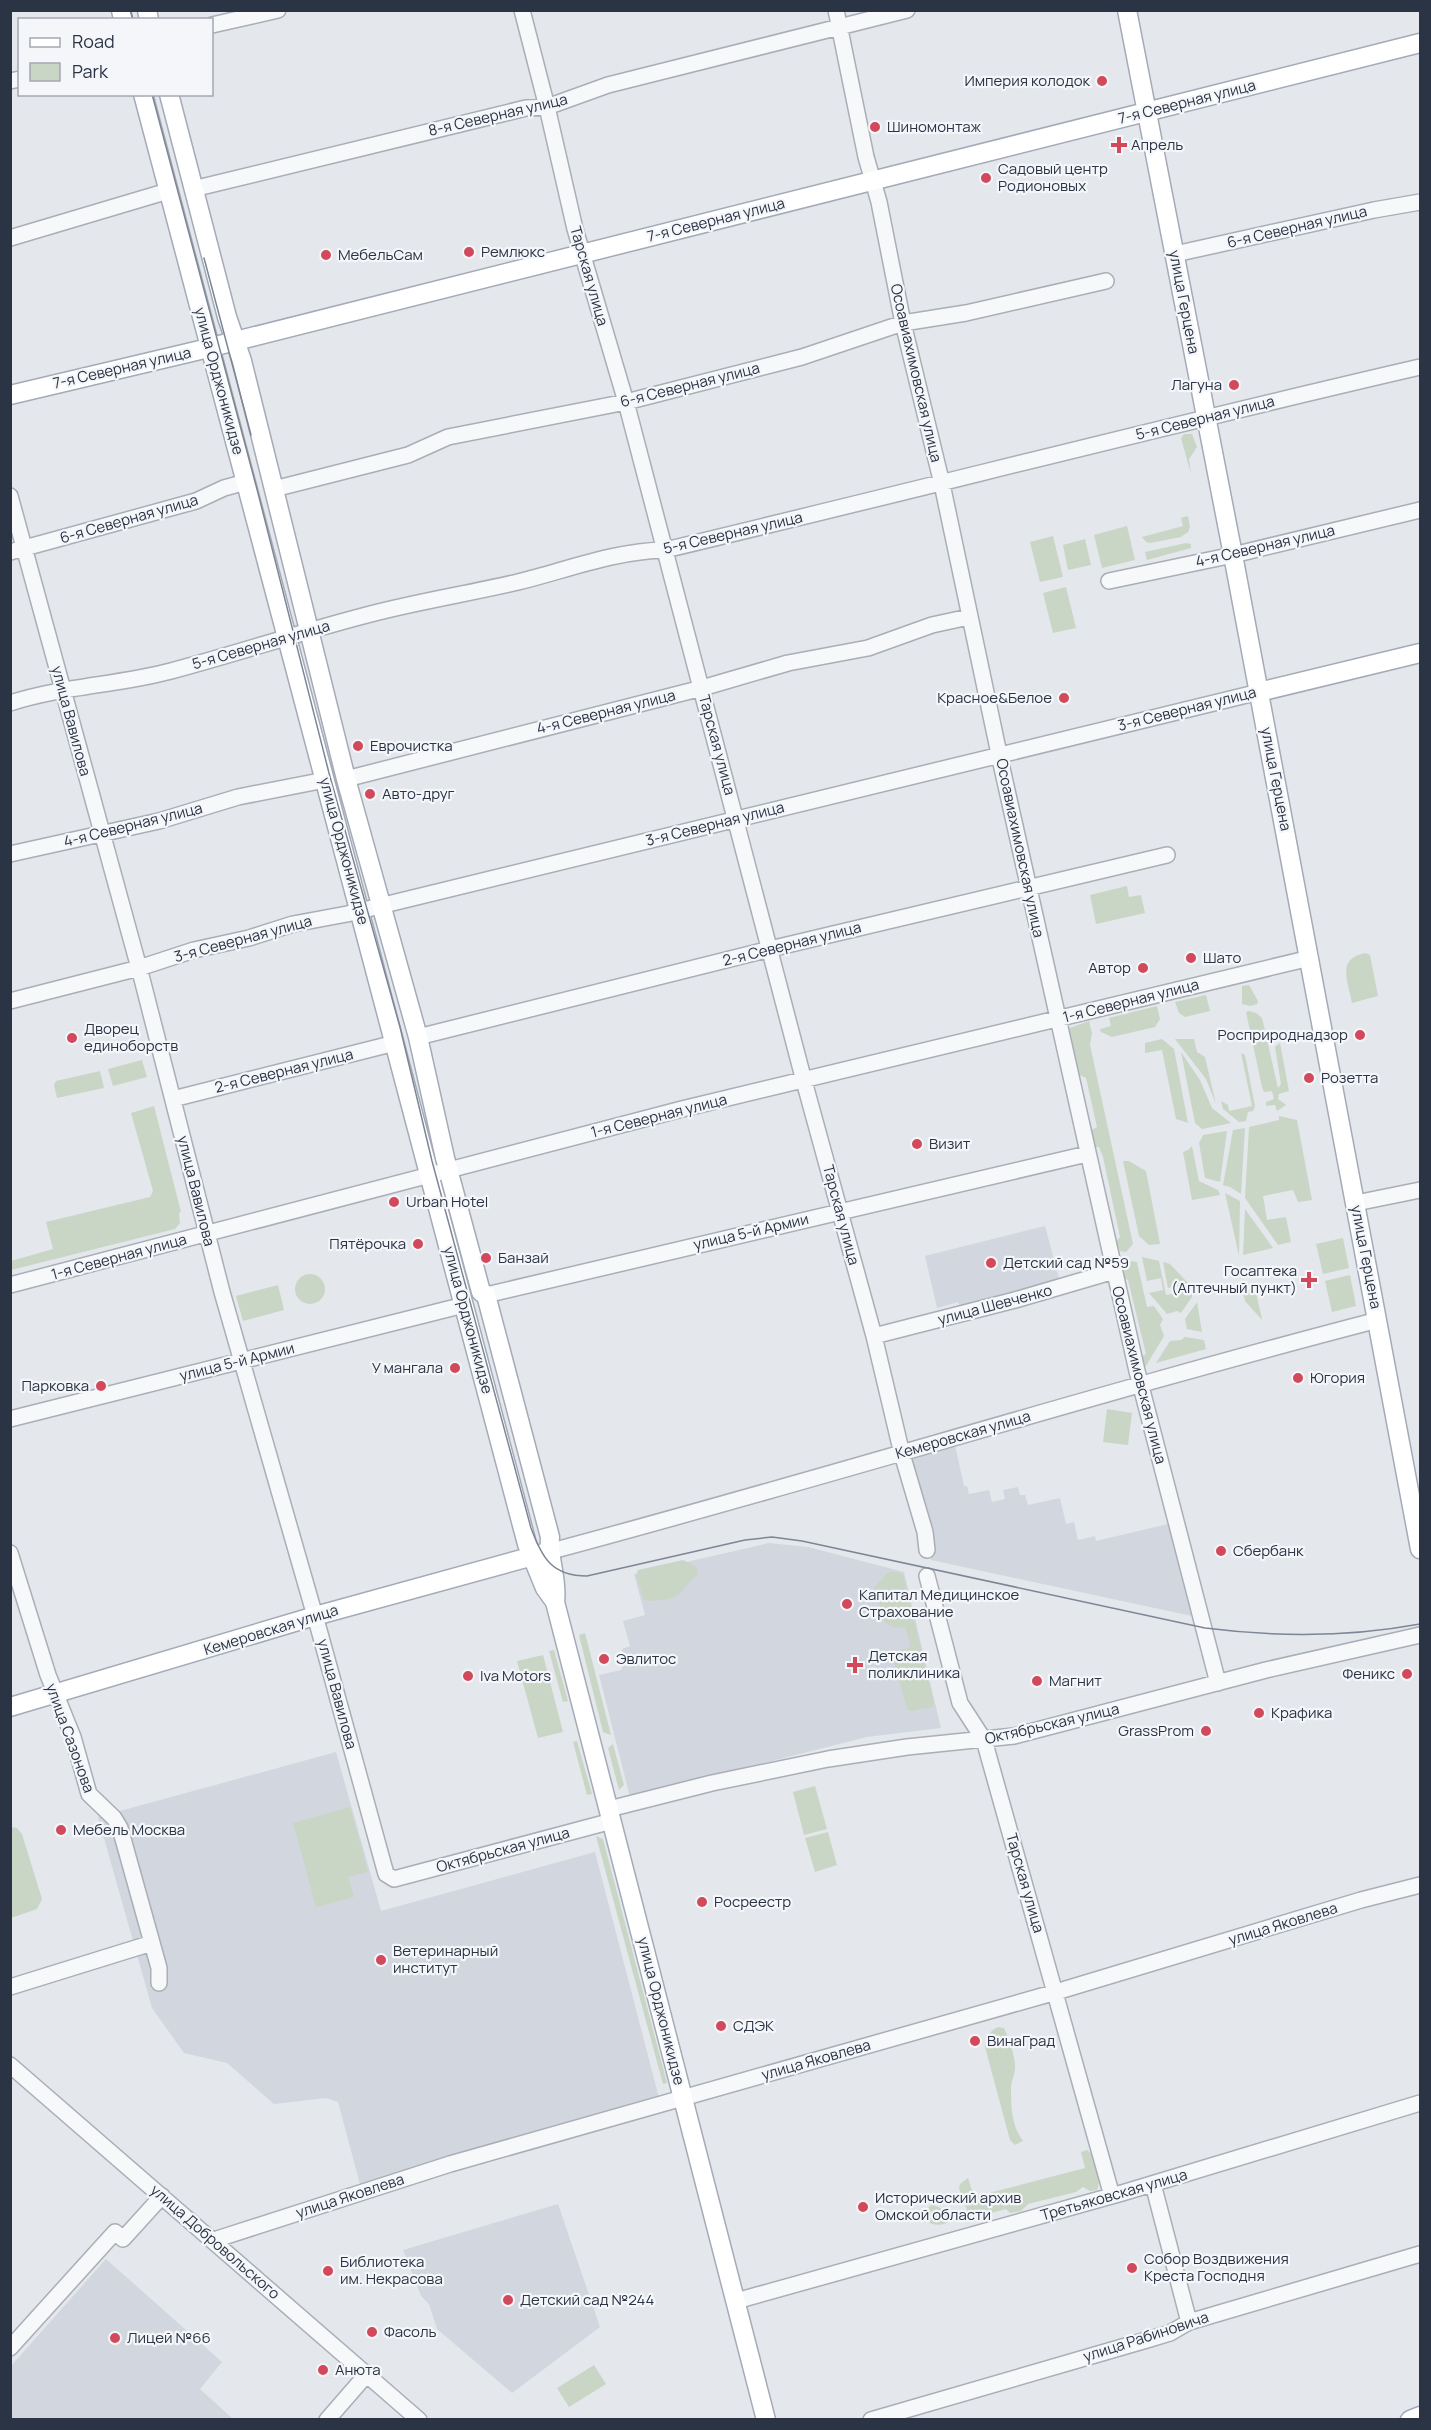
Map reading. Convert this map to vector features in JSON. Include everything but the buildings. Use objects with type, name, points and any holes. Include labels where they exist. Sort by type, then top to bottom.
[{"type":"main road","name":"улица Герцена","points":[[1127,10],[1310,958],[1420,1549]]},
{"type":"main road","name":"7-я Северная улица","points":[[10,395],[235,341],[1420,43]]},
{"type":"main road","name":"улица Орджоникидзе","points":[[144,96],[464,1305],[540,1554],[557,1584],[555,1602],[766,2420]]},
{"type":"main road","name":"улица Орджоникидзе","points":[[170,96],[193,189],[242,361],[346,779],[418,1037],[449,1171],[481,1292],[486,1295],[550,1537],[540,1554]]},
{"type":"main road","name":"3-я Северная улица","points":[[1259,692],[1420,653]]},
{"type":"main road","name":"Кемеровская улица","points":[[10,1707],[315,1616],[540,1554]]},
{"type":"main road","points":[[1410,2420],[1420,2416]]},
{"type":"street","points":[[213,25],[279,10]]},
{"type":"street","name":"Тарская улица","points":[[522,10],[582,254],[626,402],[804,1081],[874,1336],[902,1454],[925,1532],[927,1550]]},
{"type":"street","name":"Осоавиахимовская улица","points":[[836,10],[866,157],[942,484],[969,617],[1140,1386],[1218,1683]]},
{"type":"street","name":"8-я Северная улица","points":[[193,189],[526,108],[547,107],[608,85],[907,10]]},
{"type":"street","points":[[10,238],[168,191]]},
{"type":"street","name":"6-я Северная улица","points":[[1174,254],[1420,202]]},
{"type":"street","name":"6-я Северная улица","points":[[274,489],[408,455],[448,437],[626,402],[802,357],[903,323],[966,313],[1106,281]]},
{"type":"street","name":"5-я Северная улица","points":[[10,703],[62,689],[123,682],[366,615],[521,581],[612,556],[639,551],[664,550],[942,484],[1206,416],[1420,367]]},
{"type":"street","name":"6-я Северная улица","points":[[17,550],[196,501],[224,488],[246,482]]},
{"type":"street","name":"улица Вавилова","points":[[10,496],[17,550],[62,689],[103,834],[207,1234],[386,1874],[394,1879]]},
{"type":"street","name":"4-я Северная улица","points":[[1109,581],[1233,555],[1420,510]]},
{"type":"street","name":"4-я Северная улица","points":[[346,779],[702,688],[788,663],[868,648],[932,625],[969,617]]},
{"type":"street","name":"3-я Северная улица","points":[[10,1001],[139,968],[293,924],[380,906],[1259,692]]},
{"type":"street","name":"4-я Северная улица","points":[[10,854],[159,821],[238,797],[325,780]]},
{"type":"street","name":"2-я Северная улица","points":[[418,1037],[1029,886],[1167,855]]},
{"type":"street","name":"1-я Северная улица","points":[[10,1285],[430,1177],[682,1109],[1310,958]]},
{"type":"street","name":"2-я Северная улица","points":[[173,1099],[395,1043]]},
{"type":"street","name":"улица 5-й Армии","points":[[486,1295],[1088,1154]]},
{"type":"street","points":[[1356,1203],[1420,1190]]},
{"type":"street","name":"улица Шевченко","points":[[874,1336],[1015,1300],[1114,1271]]},
{"type":"street","name":"улица 5-й Армии","points":[[10,1419],[464,1305]]},
{"type":"street","name":"Кемеровская улица","points":[[540,1554],[902,1454],[1092,1397],[1140,1386],[1378,1320]]},
{"type":"street","name":"улица Сазонова","points":[[10,1553],[55,1694],[73,1737],[89,1794],[120,1827],[159,1968],[159,1983]]},
{"type":"street","name":"Тарская улица","points":[[927,1576],[960,1703],[984,1740],[1112,2196]]},
{"type":"street","name":"Октябрьская улица","points":[[394,1879],[712,1783],[828,1759],[926,1745],[1014,1736],[1218,1683],[1420,1635]]},
{"type":"street","name":"улица Яковлева","points":[[214,2240],[450,2164],[1056,1992],[1361,1900],[1420,1885]]},
{"type":"street","points":[[10,1987],[152,1943]]},
{"type":"street","name":"улица Добровольского","points":[[10,2065],[419,2420]]},
{"type":"street","name":"Третьяковская улица","points":[[736,2301],[1112,2196],[1420,2103]]},
{"type":"street","points":[[1153,2184],[1189,2322]]},
{"type":"street","points":[[10,2348],[115,2232],[123,2239],[162,2196]]},
{"type":"street","name":"улица Рабиновича","points":[[871,2420],[1170,2333],[1189,2322],[1420,2254]]},
{"type":"street","points":[[327,2420],[367,2374]]},
{"type":"shaded area","name":"Детский сад №59","points":[[1045,1226],[1060,1282],[961,1310],[958,1302],[937,1308],[925,1256]]},
{"type":"shaded area","points":[[955,1445],[964,1486],[967,1486],[969,1494],[989,1490],[992,1502],[1005,1499],[1003,1490],[1018,1487],[1020,1495],[1025,1495],[1028,1505],[1060,1498],[1066,1524],[1074,1522],[1078,1540],[1095,1536],[1096,1541],[1168,1524],[1192,1616],[931,1560],[925,1525],[905,1458]]},
{"type":"shaded area","points":[[769,1543],[808,1547],[904,1572],[941,1728],[867,1737],[630,1797],[599,1675],[621,1670],[622,1649],[630,1646],[623,1621],[645,1615],[634,1574]]},
{"type":"shaded area","name":"Ветеринарный институт","points":[[336,1752],[381,1911],[595,1852],[659,2098],[361,2188],[338,2102],[326,2098],[274,2104],[227,2063],[184,2053],[152,2008],[98,1817]]},
{"type":"shaded area","name":"Детский сад №244","points":[[558,2204],[600,2327],[512,2393],[437,2329],[429,2304],[421,2296],[403,2250]]},
{"type":"shaded area","name":"Лицей №66","points":[[106,2259],[222,2362],[200,2389],[233,2419],[11,2420],[11,2366]]},
{"type":"green space","points":[[1184,434],[1192,434],[1197,447],[1189,459],[1191,474],[1181,438]]},
{"type":"green space","points":[[1188,516],[1190,527],[1188,532],[1181,537],[1150,543],[1142,537],[1183,526],[1181,518]]},
{"type":"green space","points":[[1127,526],[1135,560],[1102,568],[1094,535]]},
{"type":"green space","points":[[1053,536],[1063,577],[1040,582],[1030,542]]},
{"type":"green space","points":[[1085,539],[1091,565],[1068,570],[1063,545]]},
{"type":"green space","points":[[1186,543],[1191,544],[1191,548],[1147,560],[1145,552]]},
{"type":"green space","points":[[1066,587],[1076,628],[1053,633],[1043,593]]},
{"type":"green space","points":[[1127,886],[1129,897],[1141,895],[1145,913],[1096,924],[1090,895]]},
{"type":"green space","points":[[1366,953],[1370,955],[1378,996],[1352,1003],[1346,972],[1347,965],[1357,956]]},
{"type":"green space","points":[[1249,985],[1258,1001],[1257,1004],[1250,1006],[1242,1004],[1242,986]]},
{"type":"green space","points":[[1206,995],[1210,1011],[1185,1017],[1179,1013],[1175,1002]]},
{"type":"green space","points":[[1157,1006],[1160,1019],[1155,1027],[1112,1037],[1101,1032],[1100,1029],[1111,1026],[1109,1018]]},
{"type":"green space","points":[[1249,1011],[1262,1018],[1278,1088],[1281,1084],[1275,1047],[1280,1043],[1289,1091],[1279,1094],[1278,1099],[1286,1105],[1277,1111],[1275,1105],[1266,1106],[1266,1102],[1274,1099],[1272,1091],[1264,1092],[1262,1087],[1246,1012]]},
{"type":"green space","points":[[1089,1021],[1092,1033],[1090,1045],[1133,1244],[1126,1252],[1120,1251],[1116,1242],[1120,1237],[1103,1157],[1099,1147],[1093,1147],[1090,1131],[1097,1127],[1086,1078],[1073,1072],[1067,1029]]},
{"type":"green space","points":[[1162,1039],[1174,1049],[1188,1123],[1176,1119],[1162,1050],[1145,1053],[1145,1043]]},
{"type":"green space","points":[[1175,1039],[1194,1039],[1197,1052],[1205,1057],[1216,1104],[1206,1079]]},
{"type":"green space","points":[[1181,1052],[1200,1080],[1212,1108],[1231,1123],[1202,1129],[1195,1123]]},
{"type":"green space","points":[[1241,1053],[1245,1055],[1255,1106],[1253,1111],[1248,1112],[1246,1121],[1239,1122],[1223,1109],[1221,1101],[1228,1105],[1229,1111],[1252,1106]]},
{"type":"green space","points":[[142,1060],[147,1077],[113,1086],[108,1069]]},
{"type":"green space","points":[[100,1071],[104,1088],[57,1098],[54,1085],[56,1081]]},
{"type":"green space","points":[[154,1106],[181,1212],[179,1213],[180,1223],[175,1229],[11,1270],[11,1261],[53,1249],[46,1222],[150,1197],[153,1191],[131,1113]]},
{"type":"green space","points":[[1279,1116],[1297,1120],[1312,1200],[1298,1202],[1293,1190],[1263,1196],[1267,1220],[1286,1217],[1291,1242],[1278,1245],[1245,1198],[1249,1127],[1279,1120]]},
{"type":"green space","points":[[1245,1128],[1241,1194],[1223,1185],[1233,1130]]},
{"type":"green space","points":[[1227,1131],[1220,1182],[1205,1178],[1199,1143],[1203,1135]]},
{"type":"green space","points":[[1192,1146],[1199,1181],[1218,1190],[1220,1195],[1192,1200],[1183,1152]]},
{"type":"green space","points":[[1123,1161],[1129,1161],[1146,1171],[1160,1244],[1149,1245],[1139,1236]]},
{"type":"green space","points":[[1225,1193],[1240,1201],[1239,1256]]},
{"type":"green space","points":[[1245,1209],[1273,1248],[1243,1255]]},
{"type":"green space","points":[[1343,1238],[1349,1268],[1323,1274],[1316,1244]]},
{"type":"green space","points":[[1142,1257],[1159,1261],[1166,1295],[1192,1290],[1192,1297],[1181,1313],[1177,1311],[1167,1314],[1149,1293],[1163,1290],[1161,1278],[1147,1281]]},
{"type":"green space","points":[[1125,1262],[1137,1262],[1147,1307],[1154,1306],[1163,1319],[1160,1325],[1164,1336],[1146,1366],[1140,1368],[1141,1357],[1146,1354],[1128,1280],[1123,1277],[1121,1271]]},
{"type":"green space","points":[[1163,1262],[1170,1264],[1189,1284],[1168,1288]]},
{"type":"green space","points":[[310,1274],[316,1275],[324,1283],[324,1295],[316,1303],[310,1304],[304,1303],[296,1295],[295,1289],[296,1283],[304,1275]]},
{"type":"green space","points":[[1350,1275],[1356,1306],[1332,1312],[1325,1281]]},
{"type":"green space","points":[[278,1285],[284,1310],[243,1321],[236,1296]]},
{"type":"green space","points":[[1255,1289],[1262,1320],[1245,1301],[1243,1292]]},
{"type":"green space","points":[[1197,1302],[1202,1332],[1187,1329],[1185,1319]]},
{"type":"green space","points":[[1185,1337],[1204,1340],[1206,1349],[1156,1363],[1170,1341],[1181,1340]]},
{"type":"green space","points":[[1107,1409],[1132,1413],[1128,1445],[1103,1442]]},
{"type":"green space","points":[[683,1560],[697,1567],[698,1574],[681,1592],[664,1600],[644,1600],[636,1576],[638,1570]]},
{"type":"green space","points":[[888,1572],[903,1574],[934,1703],[933,1707],[911,1711],[906,1705],[894,1662],[895,1652],[911,1647],[905,1627],[894,1628],[885,1622],[874,1588]]},
{"type":"green space","points":[[585,1633],[611,1735],[603,1732],[579,1635]]},
{"type":"green space","points":[[554,1650],[568,1701],[563,1702],[549,1651]]},
{"type":"green space","points":[[543,1655],[563,1732],[538,1738],[517,1661]]},
{"type":"green space","points":[[577,1741],[592,1794],[587,1795],[573,1742]]},
{"type":"green space","points":[[613,1744],[624,1785],[619,1790],[608,1748]]},
{"type":"green space","points":[[815,1786],[827,1829],[804,1835],[793,1792]]},
{"type":"green space","points":[[350,1807],[368,1872],[348,1877],[354,1897],[316,1907],[293,1823]]},
{"type":"green space","points":[[11,1827],[17,1828],[22,1834],[42,1899],[37,1909],[11,1918]]},
{"type":"green space","points":[[828,1832],[837,1865],[815,1872],[805,1838]]},
{"type":"green space","points":[[596,1836],[603,1839],[667,2083],[663,2084]]},
{"type":"green space","points":[[998,2027],[1004,2028],[1014,2060],[1015,2071],[1011,2088],[1012,2108],[1016,2128],[1023,2141],[1015,2145],[1010,2140],[985,2047],[992,2030]]},
{"type":"green space","points":[[1087,2150],[1091,2153],[1098,2168],[1097,2190],[1090,2191],[1083,2187],[1076,2192],[1028,2204],[1021,2211],[1010,2213],[1006,2209],[976,2217],[969,2216],[959,2188],[960,2184],[968,2178],[974,2197],[1085,2168],[1081,2152]]},
{"type":"green space","points":[[932,2204],[948,2212],[951,2220],[938,2225],[924,2219],[926,2210]]},
{"type":"green space","points":[[594,2365],[606,2384],[569,2407],[557,2388]]},
{"type":"tram line","points":[[130,10],[132,18]]},
{"type":"tram line","points":[[153,96],[258,493],[329,773],[400,1027],[432,1161],[531,1528],[544,1556],[557,1569],[565,1573],[587,1576],[745,1540],[772,1537],[802,1541],[1205,1628],[1259,1633],[1313,1634],[1367,1631],[1420,1624]]},
{"type":"tram line","points":[[204,258],[251,435]]},
{"type":"place","name":"Империя колодок","points":[[1102,81]]},
{"type":"place","name":"Шиномонтаж","points":[[875,127]]},
{"type":"place","name":"Апрель","points":[[1119,145]]},
{"type":"place","name":"Садовый центр Родионовых","points":[[986,178]]},
{"type":"place","name":"Ремлюкс","points":[[469,252]]},
{"type":"place","name":"МебельСам","points":[[326,255]]},
{"type":"place","name":"Лагуна","points":[[1234,385]]},
{"type":"place","name":"Красное&Белое","points":[[1064,698]]},
{"type":"place","name":"Еврочистка","points":[[358,746]]},
{"type":"place","name":"Авто-друг","points":[[370,794]]},
{"type":"place","name":"Шато","points":[[1191,958]]},
{"type":"place","name":"Автор","points":[[1143,968]]},
{"type":"place","name":"Росприроднадзор","points":[[1360,1035]]},
{"type":"place","name":"Дворец единоборств","points":[[72,1038]]},
{"type":"place","name":"Розетта","points":[[1309,1078]]},
{"type":"place","name":"Визит","points":[[917,1144]]},
{"type":"place","name":"Urban Hotel","points":[[394,1202]]},
{"type":"place","name":"Пятёрочка","points":[[418,1244]]},
{"type":"place","name":"Банзай","points":[[486,1258]]},
{"type":"place","name":"Детский сад №59","points":[[991,1263]]},
{"type":"place","name":"Госаптека (Аптечный пункт)","points":[[1309,1280]]},
{"type":"place","name":"У мангала","points":[[455,1368]]},
{"type":"place","name":"Югория","points":[[1298,1378]]},
{"type":"place","name":"Парковка","points":[[101,1386]]},
{"type":"place","name":"Сбербанк","points":[[1221,1551]]},
{"type":"place","name":"Капитал Медицинское Страхование","points":[[847,1604]]},
{"type":"place","name":"Эвлитос","points":[[604,1659]]},
{"type":"place","name":"Детская поликлиника","points":[[855,1665]]},
{"type":"place","name":"Феникс","points":[[1407,1674]]},
{"type":"place","name":"Iva Motors","points":[[468,1676]]},
{"type":"place","name":"Магнит","points":[[1037,1681]]},
{"type":"place","name":"Крафика","points":[[1259,1713]]},
{"type":"place","name":"GrassProm","points":[[1206,1731]]},
{"type":"place","name":"Мебель Москва","points":[[61,1830]]},
{"type":"place","name":"Росреестр","points":[[702,1902]]},
{"type":"place","name":"Ветеринарный институт","points":[[381,1960]]},
{"type":"place","name":"СДЭК","points":[[721,2026]]},
{"type":"place","name":"ВинаГрад","points":[[975,2041]]},
{"type":"place","name":"Исторический архив Омской области","points":[[863,2207]]},
{"type":"place","name":"Собор Воздвижения Креста Господня","points":[[1132,2268]]},
{"type":"place","name":"Библиотека им. Некрасова","points":[[328,2271]]},
{"type":"place","name":"Детский сад №244","points":[[508,2300]]},
{"type":"place","name":"Фасоль","points":[[372,2332]]},
{"type":"place","name":"Лицей №66","points":[[115,2338]]},
{"type":"place","name":"Анюта","points":[[323,2370]]}]
